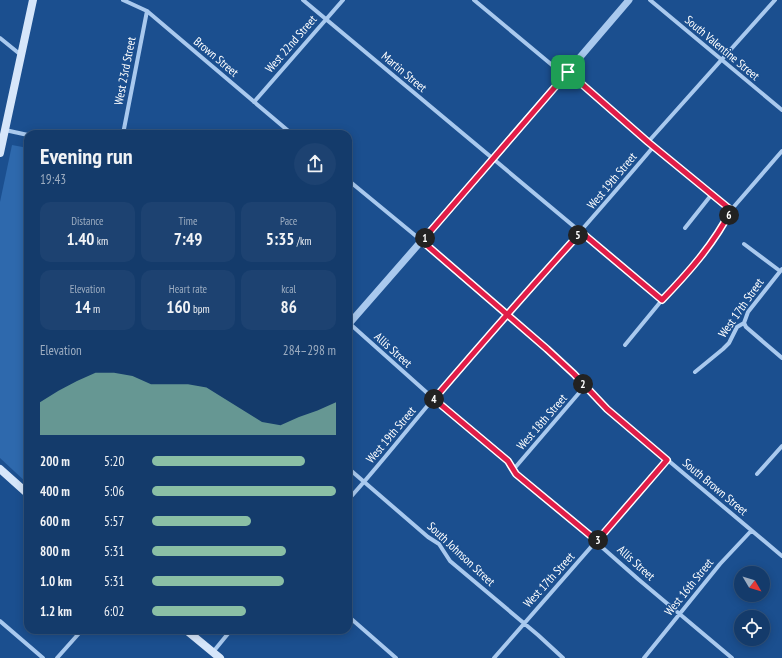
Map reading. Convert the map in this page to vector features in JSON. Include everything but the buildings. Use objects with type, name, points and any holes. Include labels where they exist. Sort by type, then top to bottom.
[{"type":"main road","points":[[0,154],[33,0]]},
{"type":"main road","points":[[0,469],[24,490]]},
{"type":"main road","points":[[191,634],[220,658]]},
{"type":"street","name":"Brown Street","points":[[123,0],[147,11],[287,130]]},
{"type":"street","name":"Martin Street","points":[[303,0],[662,300]]},
{"type":"street","name":"West 22nd Street","points":[[254,102],[344,0]]},
{"type":"street","points":[[474,0],[566,73],[731,210]]},
{"type":"street","points":[[352,320],[422,241],[629,0]]},
{"type":"street","name":"South Valentine Street","points":[[650,0],[782,110]]},
{"type":"street","points":[[648,142],[775,0]]},
{"type":"street","name":"West 23rd Street","points":[[124,130],[147,11]]},
{"type":"street","points":[[0,38],[21,55]]},
{"type":"street","points":[[5,130],[24,134]]},
{"type":"street","name":"West 19th Street","points":[[352,496],[654,146]]},
{"type":"street","points":[[625,345],[694,264],[719,232],[731,210],[782,152]]},
{"type":"street","points":[[352,183],[422,241]]},
{"type":"street","points":[[685,228],[712,194]]},
{"type":"street","name":"South Brown Street","points":[[422,241],[547,349],[574,374],[607,409],[782,556]]},
{"type":"street","points":[[744,244],[781,270]]},
{"type":"street","name":"West 17th Street","points":[[695,372],[729,343],[737,327],[744,323],[748,312],[781,270]]},
{"type":"street","points":[[744,323],[746,327],[782,358]]},
{"type":"street","name":"Allis Street","points":[[352,327],[508,461],[516,474],[597,541],[732,658]]},
{"type":"street","name":"West 18th Street","points":[[513,470],[585,386]]},
{"type":"street","points":[[757,474],[782,446]]},
{"type":"street","name":"West 17th Street","points":[[494,658],[667,460]]},
{"type":"street","name":"South Johnson Street","points":[[352,472],[428,537],[439,544],[450,561],[563,658]]},
{"type":"street","name":"West 16th Street","points":[[644,658],[720,564],[751,531]]},
{"type":"street","points":[[352,620],[396,658]]},
{"type":"street","points":[[0,621],[43,658]]},
{"type":"street","points":[[57,658],[78,634]]},
{"type":"street","points":[[213,652],[228,634]]},
{"type":"shaded area","points":[[12,145],[24,147],[24,480],[0,458],[0,202]]},
{"type":"route","points":[[568,72],[422,241],[507,315],[547,349],[574,374],[607,409],[667,460],[597,541],[516,474],[508,461],[434,399],[507,315],[542,274],[581,232],[662,300],[694,264],[719,232],[731,210],[648,142],[568,72]]}]
